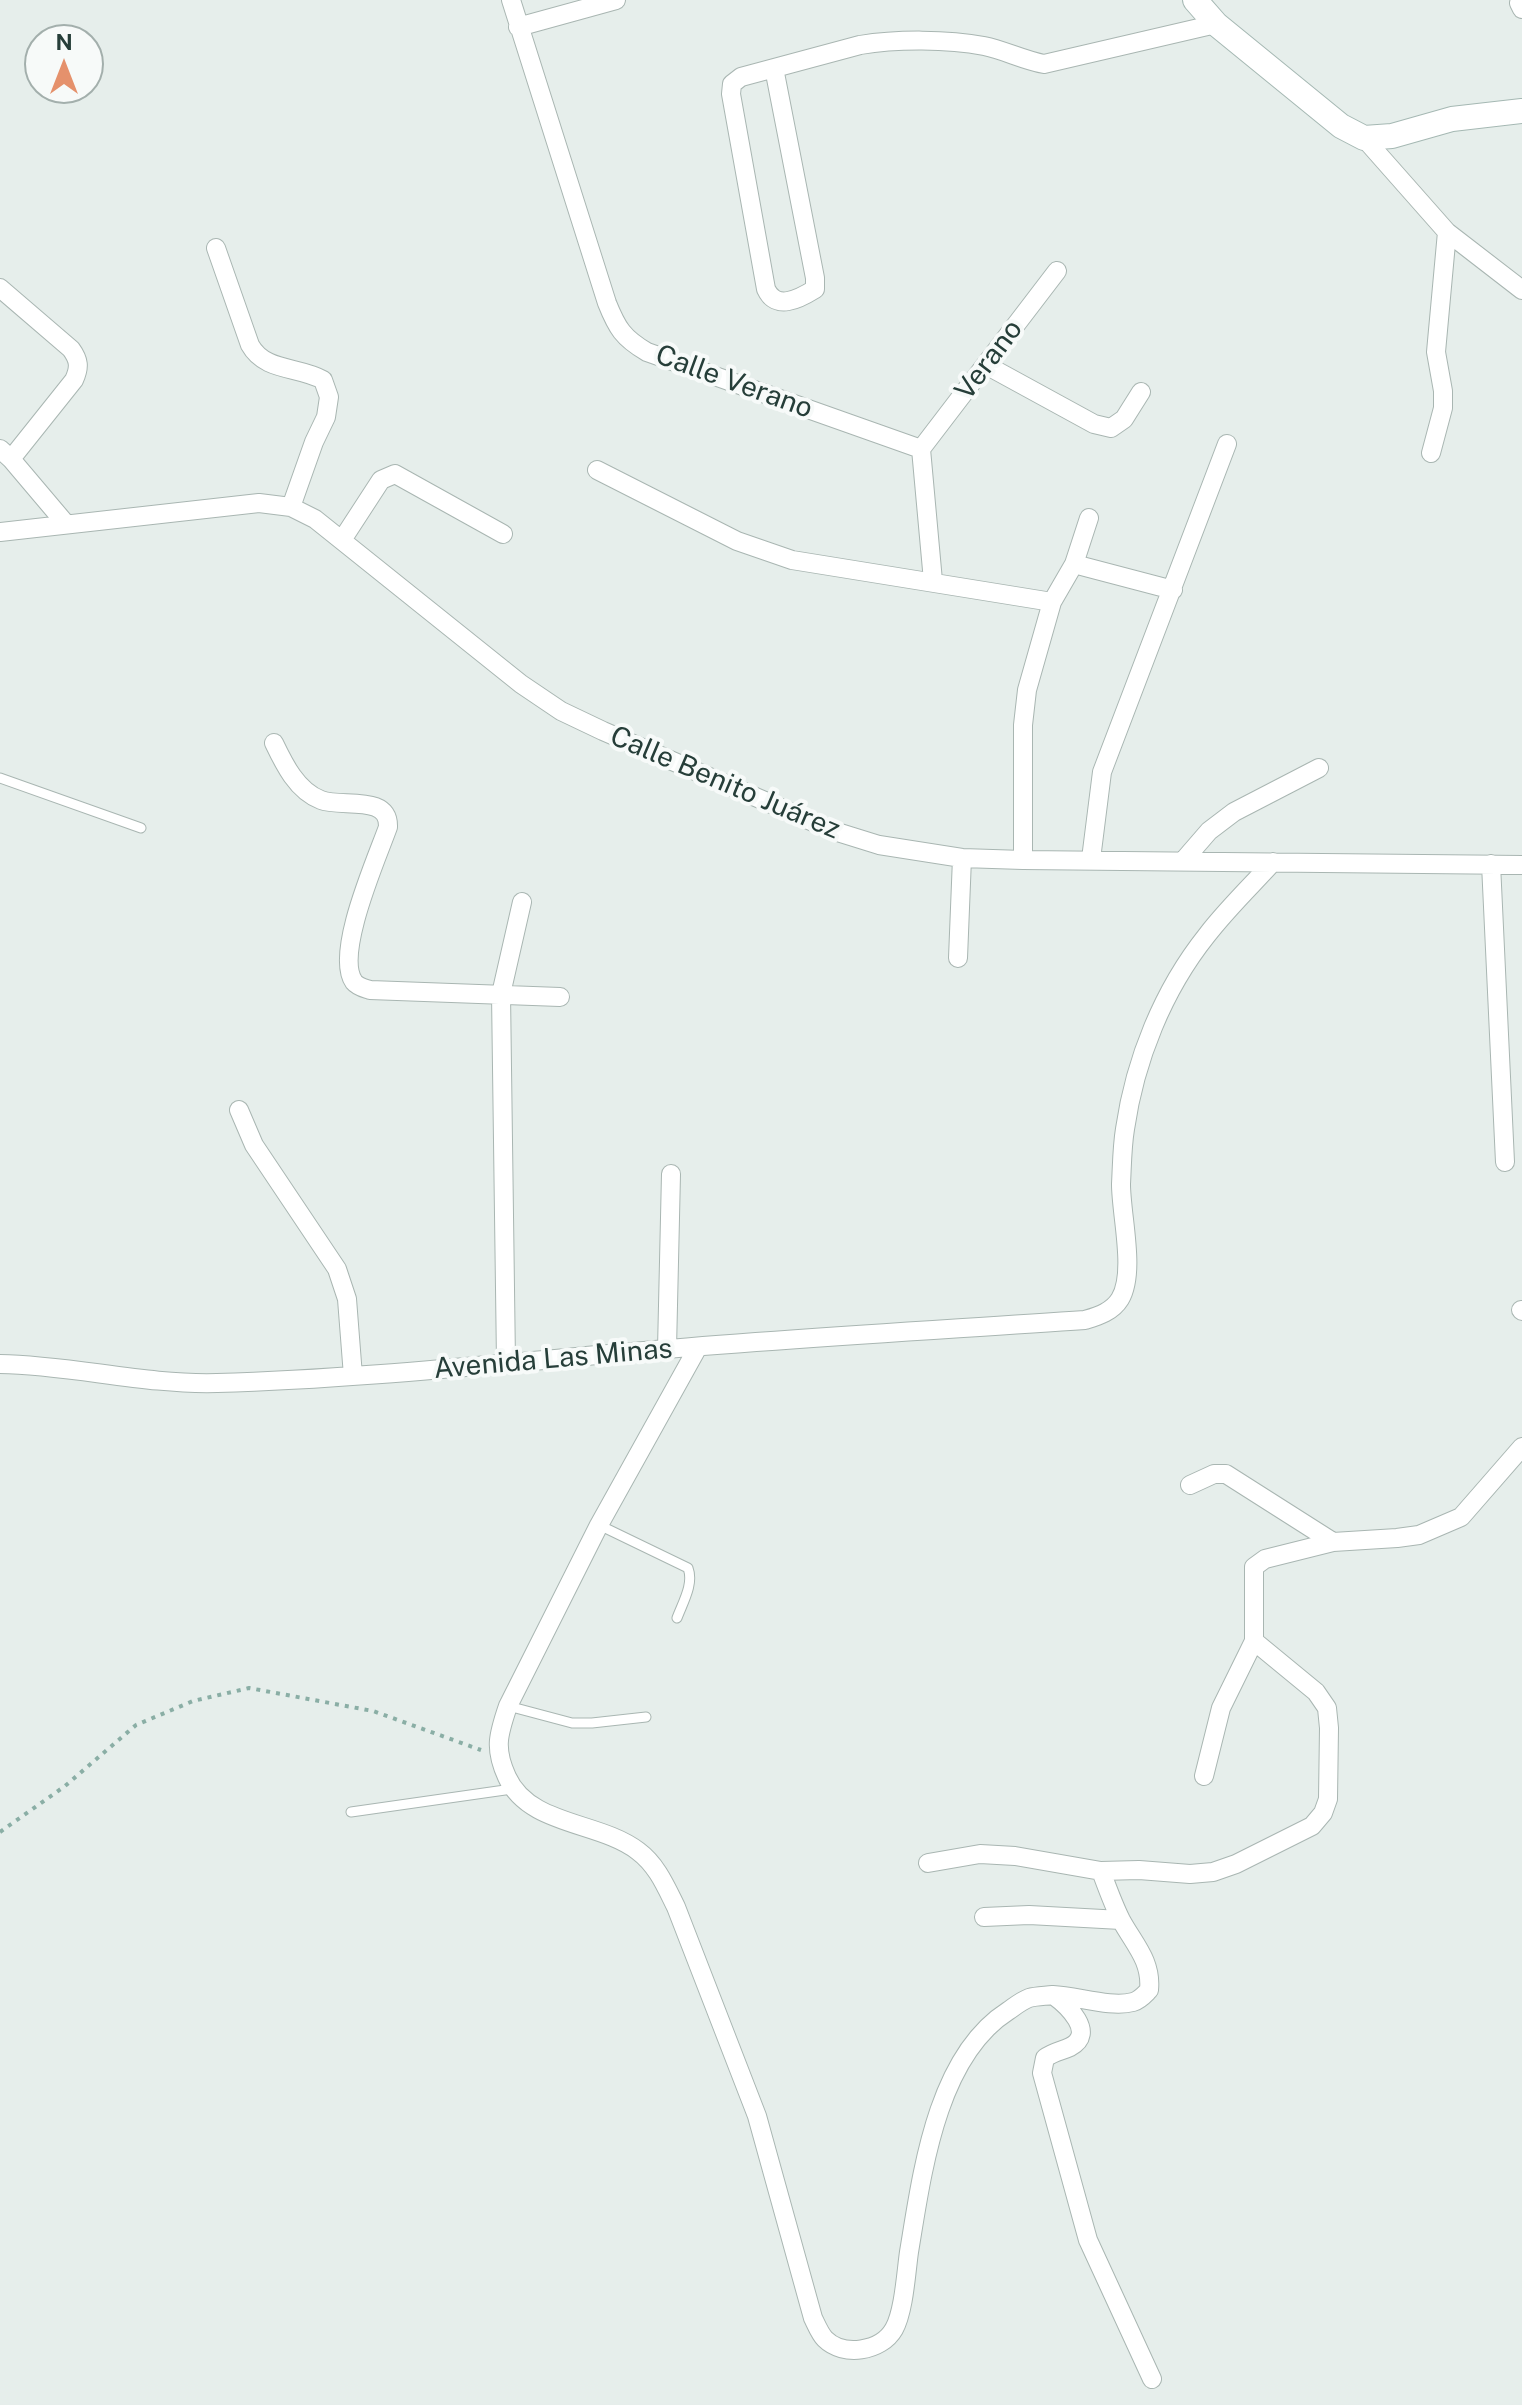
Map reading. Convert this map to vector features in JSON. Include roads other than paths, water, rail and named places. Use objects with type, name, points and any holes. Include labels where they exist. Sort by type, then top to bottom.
[{"type":"street","name":"Calle Verano","points":[[511,0],[607,303],[616,325],[629,342],[647,352],[921,449]]},
{"type":"street","points":[[518,27],[616,0]]},
{"type":"street","points":[[1195,0],[1216,24],[1341,126],[1364,138],[1447,232],[1522,290]]},
{"type":"street","points":[[774,68],[815,278],[815,289],[785,302],[777,302],[766,289],[731,94],[732,84],[741,77],[774,68],[879,42],[965,43],[1044,64],[1216,24]]},
{"type":"street","points":[[1364,138],[1392,136],[1478,114],[1522,111]]},
{"type":"street","points":[[1431,453],[1443,408],[1436,352],[1447,232]]},
{"type":"street","points":[[216,248],[257,357],[274,365],[309,372],[323,380],[329,397],[326,417],[291,507]]},
{"type":"street","name":"Verano","points":[[921,449],[1057,271]]},
{"type":"street","points":[[0,288],[78,358],[79,369],[74,380],[6,454],[66,524]]},
{"type":"street","points":[[986,365],[1094,424],[1111,428],[1124,419],[1141,392]]},
{"type":"street","points":[[1091,859],[1102,772],[1227,444]]},
{"type":"street","points":[[921,449],[933,581]]},
{"type":"street","points":[[597,470],[737,541],[792,560],[1052,602]]},
{"type":"street","points":[[342,540],[381,480],[395,474],[503,534]]},
{"type":"street","name":"Calle Benito Juárez","points":[[0,532],[259,503],[291,507],[315,519],[521,684],[561,711],[834,831],[879,845],[962,858],[1023,860],[1522,865]]},
{"type":"street","points":[[1023,860],[1023,725],[1027,690],[1052,602],[1074,564],[1089,518]]},
{"type":"street","points":[[1074,564],[1173,590]]},
{"type":"street","points":[[274,743],[285,765],[302,787],[321,800],[374,806],[383,810],[388,818],[388,827],[352,931],[349,970],[352,980],[370,990],[560,997]]},
{"type":"street","points":[[1183,861],[1209,831],[1234,812],[1319,768]]},
{"type":"street","points":[[958,958],[962,858]]},
{"type":"street","name":"Avenida Las Minas","points":[[0,1364],[33,1364],[161,1380],[213,1383],[353,1376],[667,1349],[1085,1320],[1106,1313],[1120,1300],[1127,1279],[1121,1185],[1125,1130],[1136,1077],[1151,1031],[1179,975],[1207,935],[1273,862]]},
{"type":"street","points":[[1491,864],[1505,1162]]},
{"type":"street","points":[[506,1362],[501,994],[522,902]]},
{"type":"street","points":[[239,1110],[254,1145],[337,1269],[347,1299],[353,1376]]},
{"type":"street","points":[[667,1349],[671,1174]]},
{"type":"street","points":[[698,1347],[599,1525],[508,1706],[500,1731],[497,1756],[512,1789],[537,1810],[612,1835],[639,1852],[660,1875],[676,1907],[757,2116],[813,2318],[825,2340],[851,2351],[874,2347],[894,2330],[902,2299],[921,2179],[933,2131],[967,2051],[993,2021],[1027,1999],[1053,1995],[1076,1996],[1116,2004],[1137,2001],[1149,1990],[1151,1974],[1121,1920],[1101,1871]]},
{"type":"street","points":[[1204,1776],[1221,1708],[1254,1641],[1252,1575],[1258,1562],[1333,1542],[1408,1536],[1439,1528],[1461,1517],[1522,1447]]},
{"type":"street","points":[[1190,1485],[1214,1474],[1226,1474],[1333,1542]]},
{"type":"street","points":[[928,1863],[980,1854],[1015,1856],[1101,1871],[1213,1872],[1236,1864],[1312,1826],[1323,1813],[1328,1799],[1327,1708],[1316,1692],[1254,1641]]},
{"type":"street","points":[[984,1917],[1029,1915],[1121,1920]]},
{"type":"street","points":[[1053,1995],[1075,2014],[1081,2026],[1080,2037],[1073,2046],[1045,2058],[1042,2073],[1088,2240],[1152,2379]]},
{"type":"lane","points":[[0,778],[141,828]]},
{"type":"lane","points":[[599,1525],[688,1568],[690,1583],[677,1618]]},
{"type":"lane","points":[[508,1706],[572,1723],[646,1717]]},
{"type":"lane","points":[[351,1812],[512,1789]]}]
